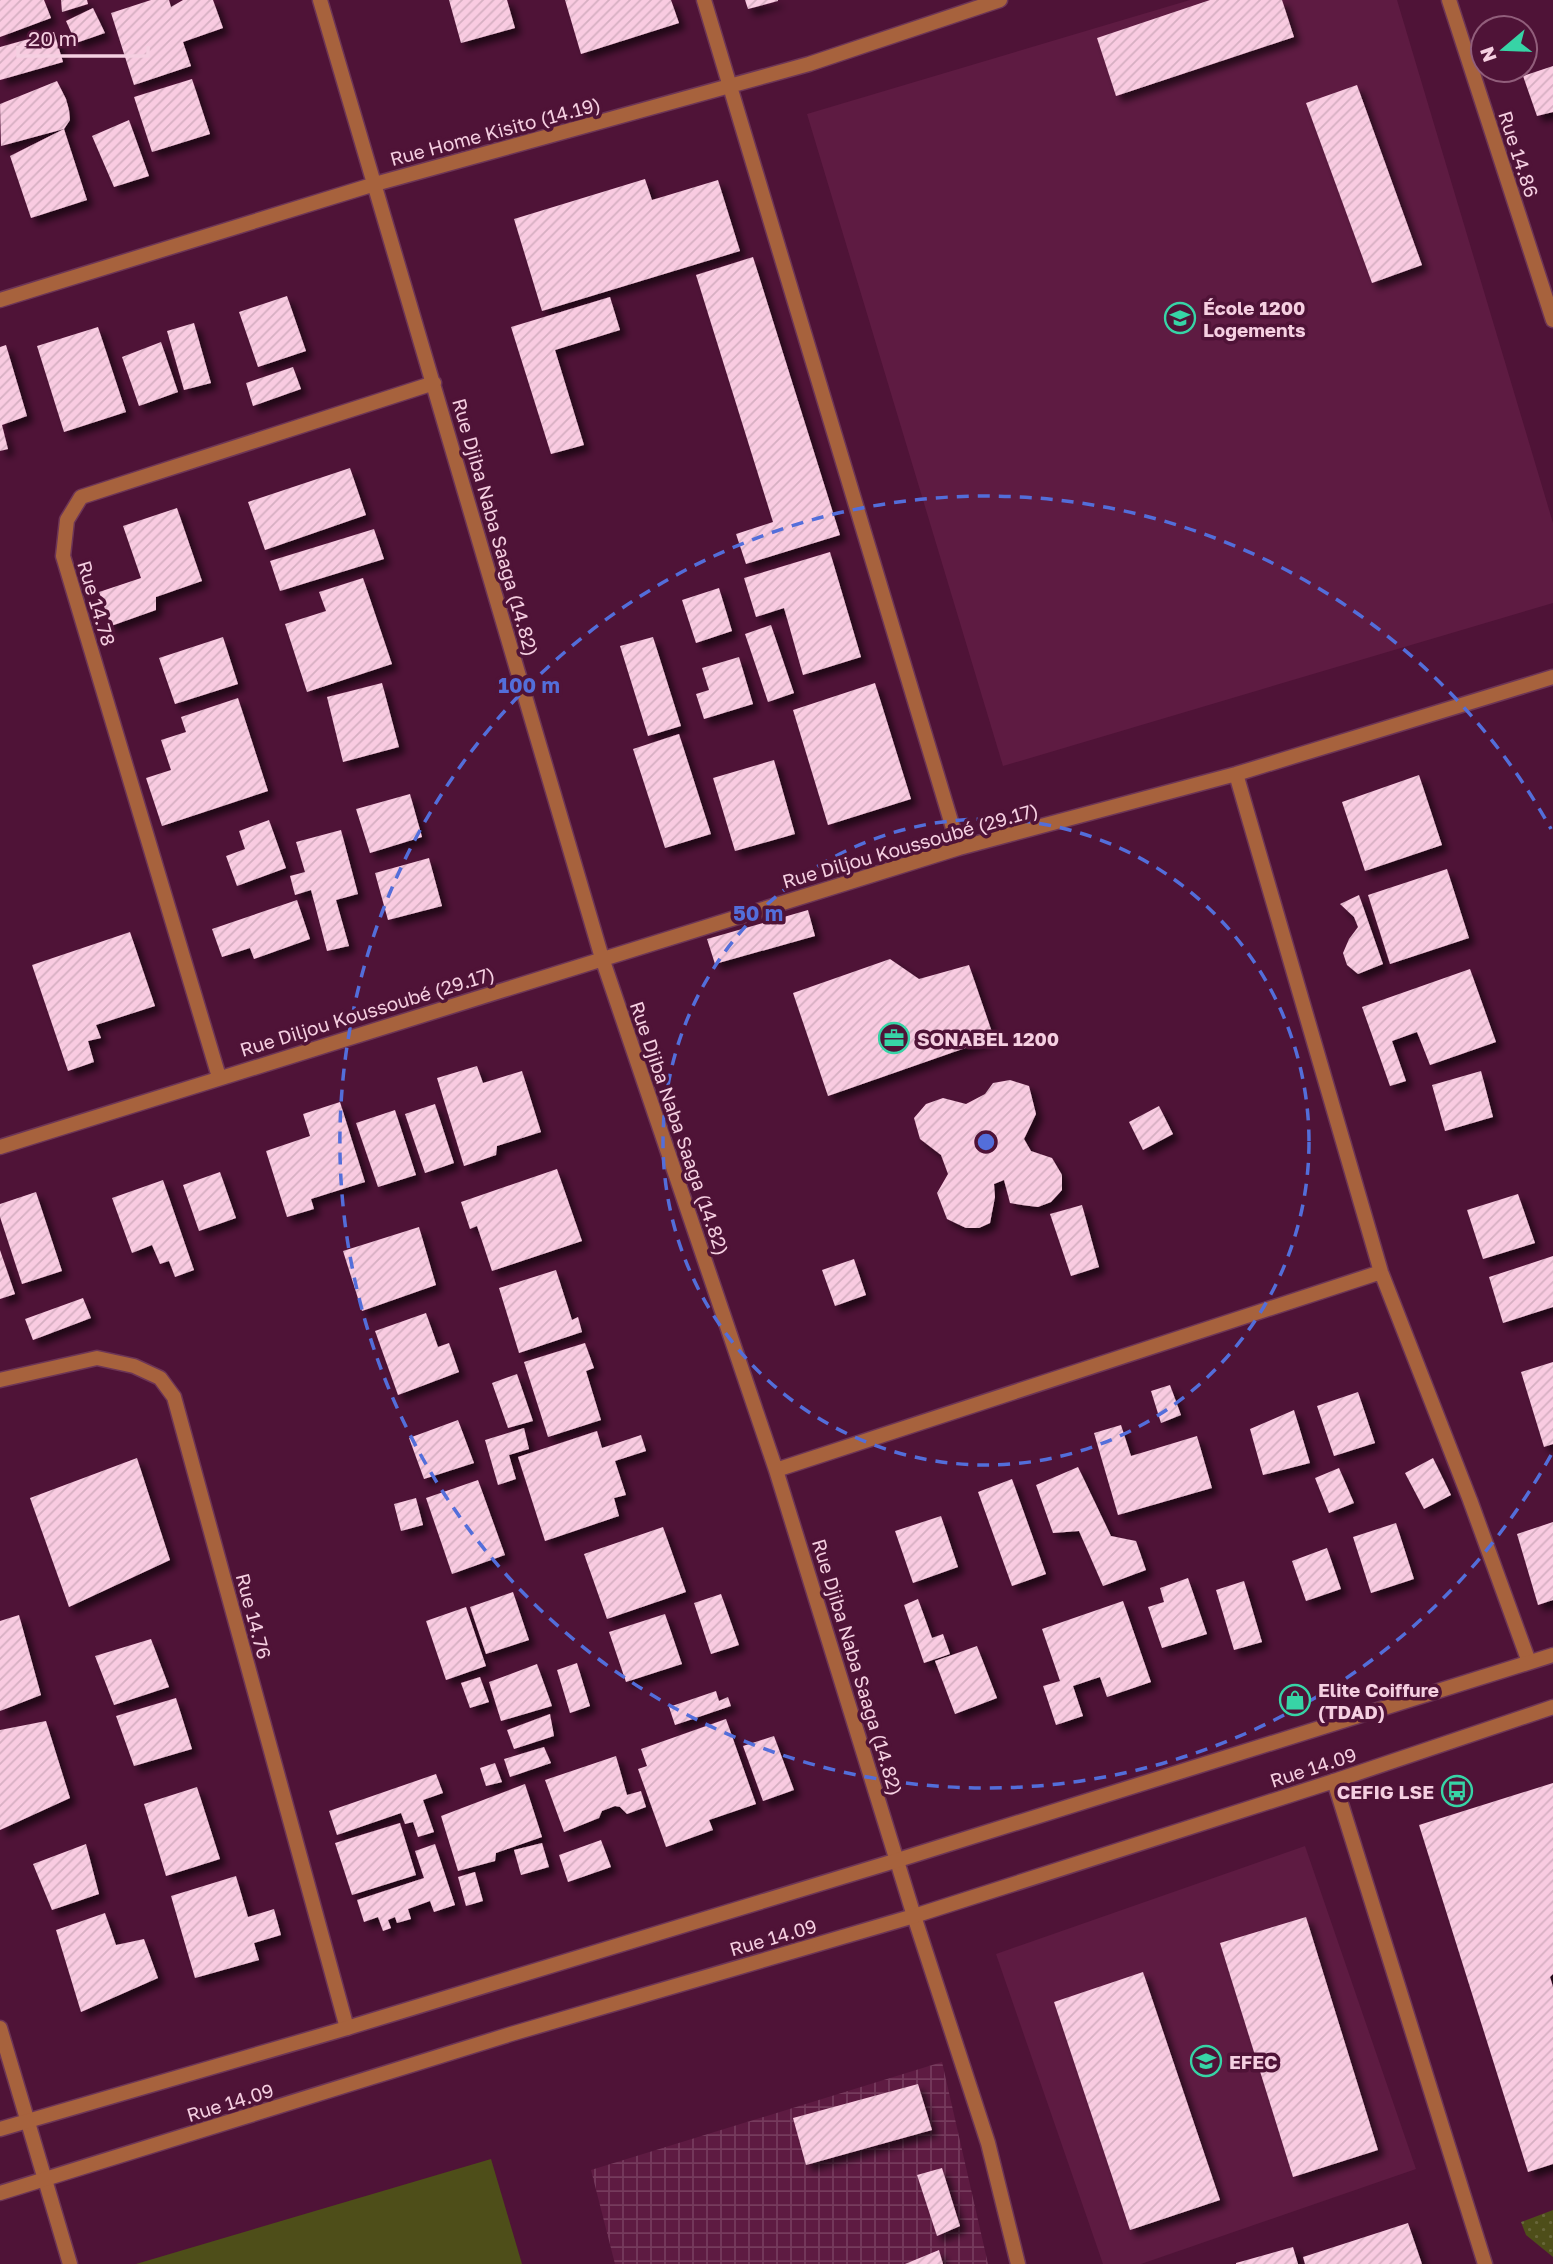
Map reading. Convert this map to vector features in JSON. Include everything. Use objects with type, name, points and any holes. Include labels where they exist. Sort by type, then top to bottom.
[{"type":"street","name":"Rue Djiba Naba Saaga (14.82)","points":[[320,0],[602,958],[776,1470],[914,1916],[988,2143],[1018,2264]]},
{"type":"street","points":[[704,0],[959,848]]},
{"type":"street","name":"Rue Home Kisito (14.19)","points":[[0,300],[375,184],[809,64],[1000,0]]},
{"type":"street","name":"Rue 14.86","points":[[1449,0],[1553,320]]},
{"type":"street","name":"Rue 14.78","points":[[219,1077],[64,556],[67,520],[82,497],[434,383]]},
{"type":"street","name":"Rue Diljou Koussoubé (29.17)","points":[[0,1147],[959,848],[1236,775],[1553,677]]},
{"type":"street","points":[[1236,775],[1381,1272],[1471,1500],[1528,1662]]},
{"type":"street","points":[[776,1470],[1381,1272]]},
{"type":"street","name":"Rue 14.76","points":[[0,1380],[97,1358],[134,1366],[160,1378],[174,1397],[347,2028]]},
{"type":"street","name":"Rue 14.09","points":[[0,2129],[347,2028],[1553,1656]]},
{"type":"street","name":"Rue 14.09","points":[[0,2193],[511,2034],[914,1916],[1334,1781],[1553,1707]]},
{"type":"street","points":[[1334,1781],[1485,2264]]},
{"type":"street","points":[[0,2028],[47,2179],[70,2264]]},
{"type":"shaded area","name":"École 1200 Logements","points":[[1190,0],[1397,0],[1553,523],[1553,603],[1003,766],[807,114]]},
{"type":"shaded area","name":"EFEC","points":[[1305,1846],[1416,2169],[1141,2264],[1103,2264],[996,1954]]},
{"type":"shaded area","points":[[942,2062],[988,2264],[615,2264],[591,2170]]},
{"type":"shaded area","points":[[491,2159],[522,2264],[136,2264]]},
{"type":"shaded area","points":[[1553,2210],[1553,2257],[1526,2235],[1521,2222]]},
{"type":"building","points":[[0,0],[44,0],[51,18],[0,37]]},
{"type":"building","points":[[61,0],[87,0],[88,4],[62,12]]},
{"type":"building","points":[[151,0],[169,0],[171,7],[183,0],[213,0],[223,28],[183,42],[191,66],[134,85],[111,13]]},
{"type":"building","points":[[449,0],[507,0],[515,28],[461,43]]},
{"type":"building","points":[[565,0],[671,0],[679,23],[581,54]]},
{"type":"building","points":[[745,0],[778,0],[778,1],[748,9]]},
{"type":"building","points":[[1210,0],[1282,0],[1294,37],[1116,96],[1097,38]]},
{"type":"building","points":[[93,8],[105,33],[76,43],[66,21]]},
{"type":"building","points":[[54,32],[63,62],[0,80],[0,47]]},
{"type":"building","points":[[1553,66],[1553,112],[1537,116],[1526,84],[1539,84],[1539,71]]},
{"type":"building","points":[[192,79],[210,134],[152,152],[134,97]]},
{"type":"building","points":[[57,81],[69,110],[70,120],[64,129],[1,146],[0,104]]},
{"type":"building","points":[[1357,85],[1422,265],[1372,283],[1306,103]]},
{"type":"building","points":[[129,120],[149,176],[114,187],[92,136]]},
{"type":"building","points":[[64,129],[87,200],[31,218],[10,156]]},
{"type":"building","points":[[645,179],[652,200],[718,180],[740,251],[542,311],[514,219]]},
{"type":"building","points":[[753,257],[840,535],[746,564],[736,534],[773,522],[696,275]]},
{"type":"building","points":[[287,296],[306,351],[258,367],[239,312]]},
{"type":"building","points":[[610,297],[620,330],[555,350],[584,445],[551,454],[511,327]]},
{"type":"building","points":[[194,323],[211,383],[184,390],[167,331]]},
{"type":"building","points":[[98,327],[126,412],[64,432],[37,346]]},
{"type":"building","points":[[161,342],[178,392],[139,406],[122,357]]},
{"type":"building","points":[[6,345],[27,416],[2,425],[8,449],[0,451],[0,347]]},
{"type":"building","points":[[293,367],[301,389],[253,406],[246,383]]},
{"type":"building","points":[[350,468],[366,515],[265,550],[248,502]]},
{"type":"building","points":[[177,508],[202,581],[156,597],[156,610],[111,626],[99,592],[141,578],[123,526]]},
{"type":"building","points":[[374,529],[384,559],[280,591],[270,561]]},
{"type":"building","points":[[830,552],[861,657],[803,675],[784,608],[756,617],[744,578]]},
{"type":"building","points":[[363,578],[392,664],[307,692],[285,624],[326,611],[319,592]]},
{"type":"building","points":[[719,588],[732,631],[696,643],[682,600]]},
{"type":"building","points":[[771,625],[794,693],[768,702],[745,634]]},
{"type":"building","points":[[223,637],[238,684],[175,704],[159,658]]},
{"type":"building","points":[[653,637],[681,726],[648,736],[620,646]]},
{"type":"building","points":[[739,657],[753,704],[704,719],[696,694],[709,690],[702,668]]},
{"type":"building","points":[[382,683],[399,747],[343,762],[327,697]]},
{"type":"building","points":[[875,683],[911,799],[828,825],[793,710]]},
{"type":"building","points":[[238,698],[268,791],[162,826],[146,778],[171,770],[161,740],[186,732],[181,717]]},
{"type":"building","points":[[679,734],[711,834],[665,848],[633,749]]},
{"type":"building","points":[[774,760],[795,834],[735,851],[713,778]]},
{"type":"building","points":[[1419,775],[1442,845],[1365,871],[1342,802]]},
{"type":"building","points":[[410,794],[422,837],[370,853],[356,809]]},
{"type":"building","points":[[269,820],[286,868],[237,886],[226,856],[245,849],[239,831]]},
{"type":"building","points":[[341,830],[358,894],[336,900],[349,946],[327,951],[311,890],[295,895],[290,876],[305,872],[296,842]]},
{"type":"building","points":[[429,858],[442,906],[388,920],[375,873]]},
{"type":"building","points":[[1447,869],[1469,938],[1390,964],[1368,895]]},
{"type":"building","points":[[1359,895],[1383,964],[1358,974],[1347,965],[1343,953],[1358,927],[1354,917],[1340,904]]},
{"type":"building","points":[[297,900],[310,939],[254,959],[250,948],[222,957],[212,929]]},
{"type":"building","points":[[808,910],[815,936],[715,964],[707,939]]},
{"type":"building","points":[[130,932],[155,1006],[96,1025],[101,1038],[88,1041],[94,1062],[68,1071],[32,965]]},
{"type":"building","points":[[890,959],[919,979],[969,965],[994,1038],[828,1096],[793,993]]},
{"type":"building","points":[[1470,969],[1496,1042],[1430,1065],[1417,1032],[1392,1041],[1406,1081],[1390,1086],[1362,1007]]},
{"type":"building","points":[[477,1066],[483,1083],[522,1071],[541,1132],[497,1146],[496,1155],[464,1166],[437,1078]]},
{"type":"building","points":[[1481,1071],[1493,1117],[1445,1131],[1432,1085]]},
{"type":"building","points":[[1010,1080],[1029,1086],[1036,1114],[1024,1139],[1031,1151],[1052,1158],[1062,1175],[1062,1190],[1051,1202],[1038,1207],[1010,1203],[1004,1180],[994,1184],[995,1197],[990,1223],[979,1228],[966,1228],[947,1219],[937,1193],[948,1174],[941,1155],[920,1139],[914,1118],[926,1104],[943,1098],[966,1104],[985,1094],[993,1083]]},
{"type":"building","points":[[340,1102],[365,1182],[311,1199],[314,1209],[287,1217],[266,1151],[310,1136],[303,1114]]},
{"type":"building","points":[[435,1104],[454,1163],[425,1173],[405,1114]]},
{"type":"building","points":[[1159,1106],[1173,1134],[1143,1150],[1129,1122]]},
{"type":"building","points":[[395,1110],[416,1175],[378,1187],[356,1123]]},
{"type":"building","points":[[557,1169],[582,1241],[492,1271],[477,1226],[470,1229],[461,1202]]},
{"type":"building","points":[[220,1172],[236,1218],[199,1231],[183,1185]]},
{"type":"building","points":[[163,1180],[194,1270],[175,1277],[169,1261],[160,1264],[152,1245],[132,1253],[112,1198]]},
{"type":"building","points":[[36,1192],[62,1271],[22,1284],[0,1217],[0,1204]]},
{"type":"building","points":[[1518,1194],[1535,1243],[1483,1259],[1467,1210]]},
{"type":"building","points":[[1082,1205],[1099,1267],[1071,1276],[1050,1214]]},
{"type":"building","points":[[419,1227],[436,1285],[362,1311],[343,1251]]},
{"type":"building","points":[[0,1250],[15,1294],[0,1299]]},
{"type":"building","points":[[1553,1256],[1553,1307],[1503,1323],[1489,1277]]},
{"type":"building","points":[[854,1259],[866,1295],[835,1306],[822,1270]]},
{"type":"building","points":[[556,1270],[572,1320],[578,1317],[582,1332],[519,1353],[499,1288]]},
{"type":"building","points":[[83,1298],[91,1318],[33,1340],[25,1319]]},
{"type":"building","points":[[426,1313],[438,1347],[449,1343],[459,1372],[398,1395],[375,1331]]},
{"type":"building","points":[[585,1343],[594,1368],[586,1371],[601,1420],[548,1437],[524,1362]]},
{"type":"building","points":[[1553,1362],[1553,1444],[1544,1447],[1521,1372]]},
{"type":"building","points":[[517,1374],[533,1421],[508,1428],[492,1383]]},
{"type":"building","points":[[1170,1385],[1181,1415],[1161,1423],[1151,1391]]},
{"type":"building","points":[[1358,1392],[1375,1443],[1334,1456],[1317,1406]]},
{"type":"building","points":[[1294,1410],[1310,1463],[1263,1475],[1250,1429]]},
{"type":"building","points":[[458,1420],[474,1463],[424,1479],[409,1438]]},
{"type":"building","points":[[1121,1425],[1131,1456],[1197,1436],[1212,1488],[1118,1515],[1094,1433]]},
{"type":"building","points":[[524,1428],[529,1449],[509,1455],[516,1479],[498,1485],[485,1440]]},
{"type":"building","points":[[597,1431],[602,1448],[641,1435],[646,1451],[615,1461],[626,1495],[614,1498],[619,1516],[545,1541],[518,1457]]},
{"type":"building","points":[[137,1458],[170,1560],[69,1607],[30,1498]]},
{"type":"building","points":[[1433,1458],[1451,1495],[1424,1509],[1405,1473]]},
{"type":"building","points":[[1078,1467],[1111,1536],[1136,1541],[1146,1570],[1103,1586],[1079,1531],[1053,1533],[1036,1485]]},
{"type":"building","points":[[1339,1468],[1354,1503],[1329,1513],[1315,1478]]},
{"type":"building","points":[[1012,1479],[1046,1574],[1012,1586],[978,1492]]},
{"type":"building","points":[[478,1480],[505,1555],[452,1574],[426,1498]]},
{"type":"building","points":[[416,1498],[423,1525],[401,1531],[394,1504]]},
{"type":"building","points":[[941,1516],[958,1567],[913,1583],[895,1531]]},
{"type":"building","points":[[1553,1522],[1553,1600],[1538,1605],[1517,1534]]},
{"type":"building","points":[[1396,1523],[1414,1579],[1371,1593],[1353,1537]]},
{"type":"building","points":[[663,1527],[686,1592],[607,1619],[584,1554]]},
{"type":"building","points":[[1327,1548],[1341,1589],[1306,1601],[1292,1561]]},
{"type":"building","points":[[1188,1578],[1207,1634],[1162,1648],[1148,1607],[1164,1602],[1160,1588]]},
{"type":"building","points":[[1244,1581],[1262,1642],[1234,1650],[1216,1590]]},
{"type":"building","points":[[513,1592],[529,1640],[486,1654],[470,1607]]},
{"type":"building","points":[[721,1594],[739,1645],[711,1654],[694,1603]]},
{"type":"building","points":[[918,1599],[932,1638],[943,1634],[950,1654],[924,1663],[904,1605]]},
{"type":"building","points":[[1123,1601],[1151,1682],[1107,1697],[1100,1677],[1073,1686],[1083,1716],[1056,1725],[1043,1686],[1060,1681],[1042,1629]]},
{"type":"building","points":[[466,1607],[486,1666],[446,1680],[426,1621]]},
{"type":"building","points":[[665,1614],[682,1664],[626,1682],[609,1632]]},
{"type":"building","points":[[19,1615],[41,1695],[0,1711],[0,1621]]},
{"type":"building","points":[[151,1639],[169,1687],[114,1705],[95,1656]]},
{"type":"building","points":[[977,1646],[997,1698],[955,1714],[935,1661]]},
{"type":"building","points":[[577,1663],[590,1706],[570,1713],[557,1670]]},
{"type":"building","points":[[537,1664],[552,1706],[501,1721],[489,1682]]},
{"type":"building","points":[[480,1677],[489,1702],[470,1708],[461,1683]]},
{"type":"building","points":[[716,1691],[719,1701],[728,1697],[731,1706],[675,1725],[669,1707]]},
{"type":"building","points":[[176,1698],[192,1749],[134,1766],[116,1716]]},
{"type":"building","points":[[550,1714],[554,1736],[514,1749],[507,1730]]},
{"type":"building","points":[[726,1719],[756,1804],[709,1820],[713,1830],[666,1847],[638,1769],[647,1766],[641,1749]]},
{"type":"building","points":[[46,1721],[70,1798],[0,1830],[0,1730]]},
{"type":"building","points":[[774,1736],[794,1790],[763,1801],[743,1746]]},
{"type":"building","points":[[544,1747],[551,1763],[510,1777],[504,1759]]},
{"type":"building","points":[[616,1756],[627,1795],[641,1791],[646,1807],[627,1814],[615,1806],[602,1811],[599,1818],[564,1832],[545,1780]]},
{"type":"building","points":[[495,1763],[502,1782],[486,1786],[480,1768]]},
{"type":"building","points":[[436,1774],[443,1793],[423,1800],[434,1832],[418,1837],[413,1822],[405,1824],[401,1813],[337,1835],[329,1811]]},
{"type":"building","points":[[1553,1783],[1553,1974],[1550,1977],[1553,1987],[1553,2164],[1528,2172],[1419,1825]]},
{"type":"building","points":[[525,1784],[542,1837],[496,1853],[495,1861],[458,1871],[441,1816]]},
{"type":"building","points":[[197,1787],[220,1859],[166,1876],[144,1804]]},
{"type":"building","points":[[400,1823],[416,1875],[352,1895],[335,1843]]},
{"type":"building","points":[[601,1840],[611,1867],[568,1882],[559,1855]]},
{"type":"building","points":[[542,1843],[549,1867],[521,1875],[514,1850]]},
{"type":"building","points":[[86,1844],[99,1894],[52,1910],[33,1864]]},
{"type":"building","points":[[435,1844],[455,1905],[434,1912],[430,1901],[408,1909],[411,1919],[397,1923],[395,1917],[388,1920],[391,1928],[383,1931],[378,1917],[364,1922],[357,1900],[424,1878],[415,1851]]},
{"type":"building","points":[[475,1872],[483,1901],[466,1906],[458,1877]]},
{"type":"building","points":[[236,1876],[248,1917],[274,1909],[281,1935],[254,1943],[259,1960],[195,1978],[171,1896]]},
{"type":"building","points":[[105,1913],[116,1945],[144,1939],[158,1978],[81,2012],[56,1930]]},
{"type":"building","points":[[1306,1917],[1378,2150],[1293,2177],[1220,1943]]},
{"type":"building","points":[[1143,1972],[1220,2200],[1130,2230],[1054,2002]]},
{"type":"building","points":[[918,2084],[932,2130],[806,2165],[793,2118]]},
{"type":"building","points":[[942,2168],[960,2226],[937,2236],[917,2175]]},
{"type":"building","points":[[1408,2223],[1422,2264],[1305,2264],[1303,2257]]},
{"type":"building","points":[[1293,2247],[1298,2264],[1236,2264],[1236,2263]]},
{"type":"building","points":[[939,2250],[943,2264],[905,2264]]},
{"type":"place","name":"École 1200 Logements","points":[[1180,318]]},
{"type":"place","name":"SONABEL 1200","points":[[894,1038]]},
{"type":"place","name":"Elite Coiffure (TDAD)","points":[[1295,1700]]},
{"type":"place","name":"CEFIG LSE","points":[[1457,1791]]},
{"type":"place","name":"EFEC","points":[[1206,2061]]}]
